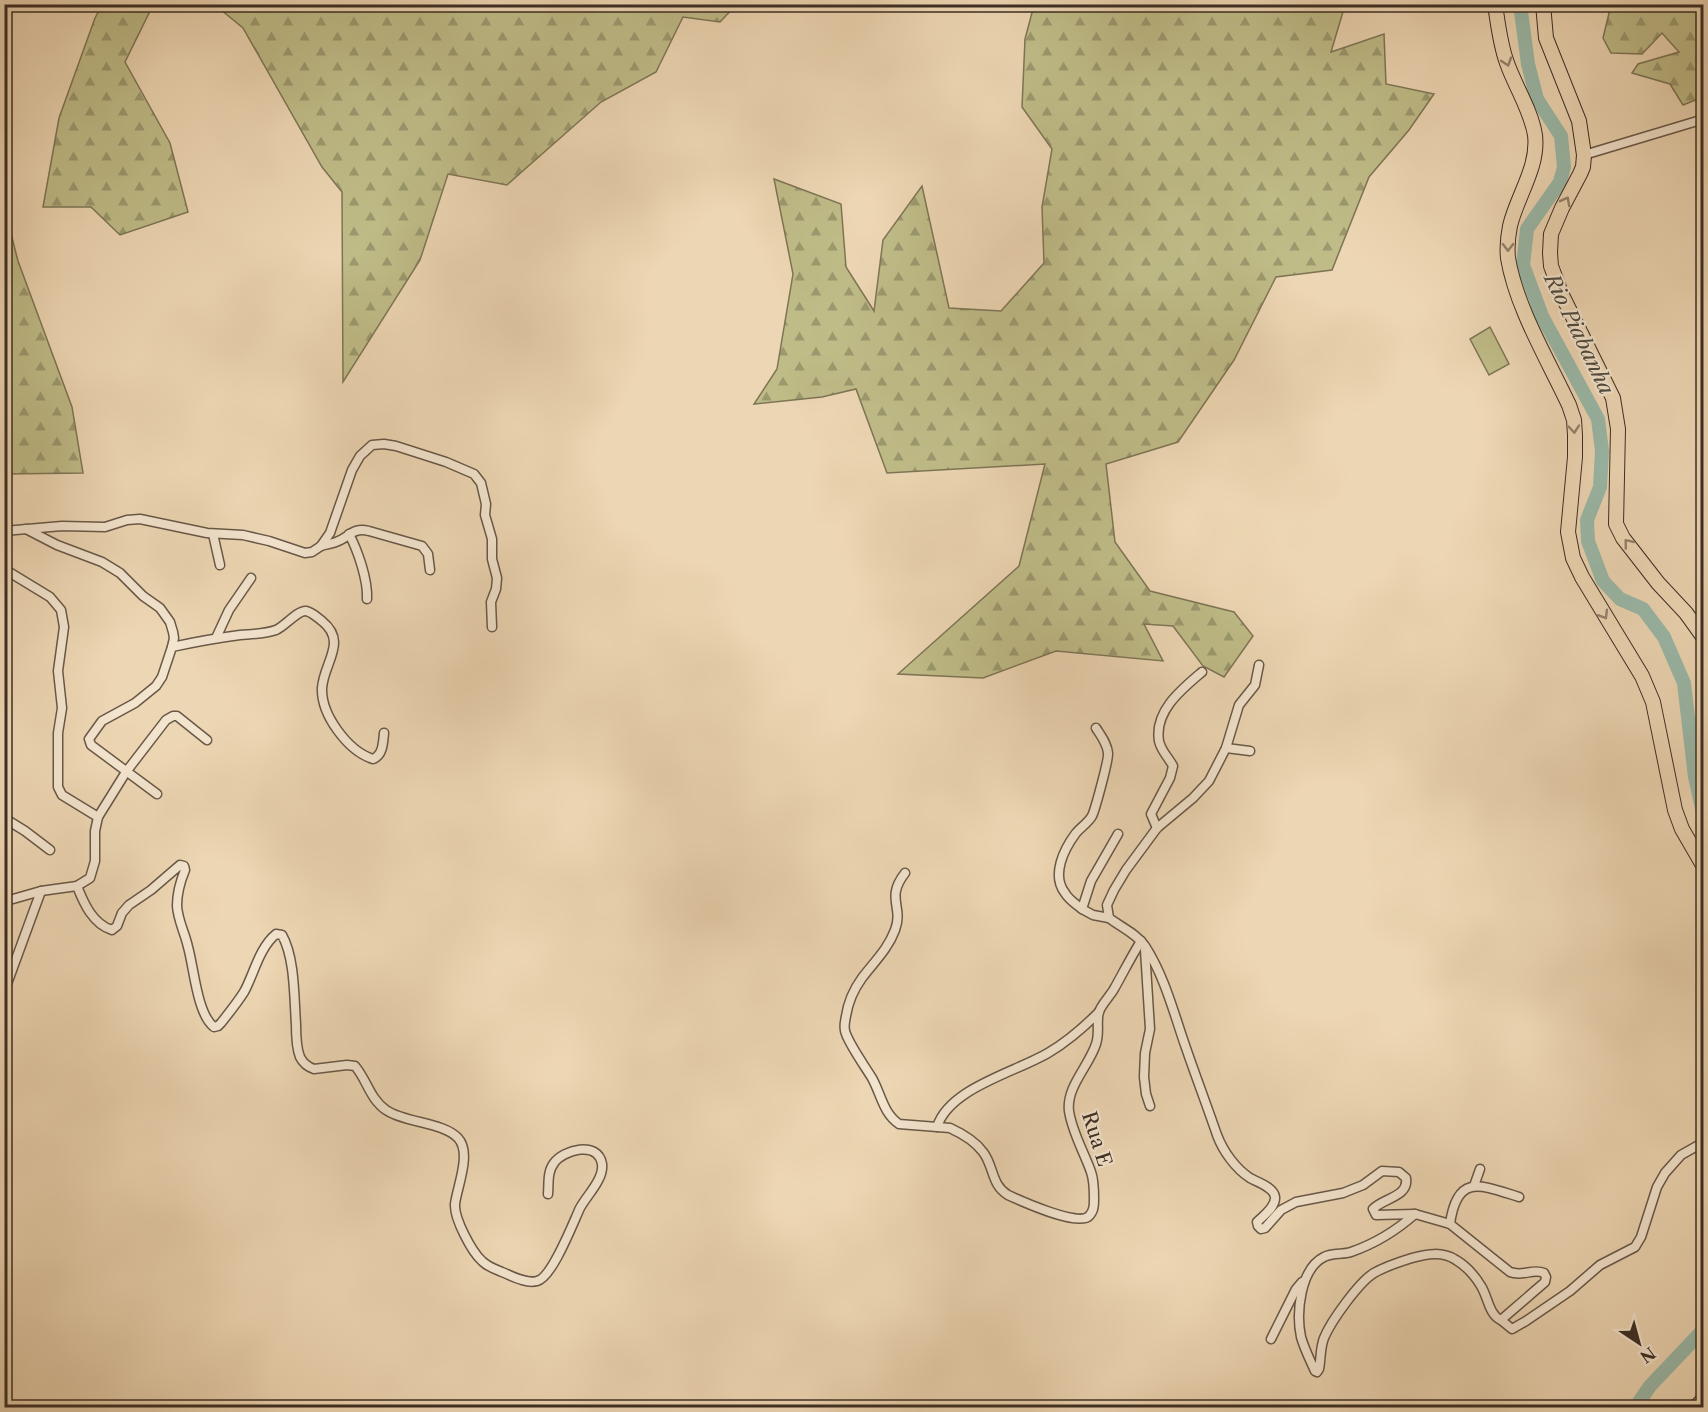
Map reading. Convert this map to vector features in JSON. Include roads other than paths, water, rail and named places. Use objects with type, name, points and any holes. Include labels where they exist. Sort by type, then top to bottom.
[{"type":"main road","points":[[1495,4],[1506,62],[1527,111],[1535,139],[1528,177],[1510,225],[1508,256],[1513,279],[1527,317],[1574,420],[1575,457],[1568,532],[1573,558],[1641,676],[1653,702],[1675,810],[1682,828],[1704,867]]},
{"type":"main road","points":[[1543,4],[1546,38],[1579,121],[1584,155],[1583,167],[1551,234],[1551,266],[1561,293],[1613,398],[1618,429],[1616,524],[1658,583],[1686,613],[1704,638]]},
{"type":"main road","points":[[1695,1407],[1704,1399]]},
{"type":"street","points":[[1584,155],[1704,119]]},
{"type":"street","points":[[321,546],[334,526],[352,470],[360,456],[372,445],[384,444],[409,450],[474,474],[483,488],[486,504],[485,515],[491,534],[492,559],[497,578],[492,602],[492,627]]},
{"type":"street","points":[[4,531],[62,526],[105,527],[127,520],[140,519],[213,534],[243,535],[305,553],[336,542],[362,529],[422,546],[428,554],[430,570]]},
{"type":"street","points":[[25,528],[57,545],[102,562],[120,573],[143,596],[160,608],[170,622],[174,638],[162,677],[156,686],[135,703],[102,721],[89,739],[92,747],[157,794]]},
{"type":"street","points":[[213,534],[220,565]]},
{"type":"street","points":[[349,534],[357,551],[367,586],[367,599]]},
{"type":"street","points":[[4,569],[50,597],[61,610],[64,627],[58,671],[62,708],[58,733],[57,786],[62,795],[98,817]]},
{"type":"street","points":[[216,638],[229,610],[251,578]]},
{"type":"street","points":[[172,647],[216,638],[267,633],[284,626],[299,612],[310,612],[324,622],[335,641],[322,689],[327,710],[335,727],[349,745],[373,759],[381,753],[384,733]]},
{"type":"street","points":[[1109,918],[1107,905],[1126,870],[1157,828],[1205,787],[1226,748],[1239,705],[1255,685],[1259,665]]},
{"type":"street","points":[[1157,828],[1151,814],[1170,778],[1173,766],[1159,742],[1163,716],[1179,693],[1202,672]]},
{"type":"street","points":[[4,899],[77,886],[92,875],[98,817],[126,772],[161,726],[173,716],[181,718],[207,740]]},
{"type":"street","points":[[1096,728],[1106,744],[1108,760],[1093,814],[1076,833],[1064,854],[1059,879],[1063,891],[1071,901],[1093,915],[1109,918],[1143,944],[1175,1014],[1222,1146],[1242,1171],[1275,1195],[1274,1202],[1257,1222],[1258,1226],[1261,1229],[1265,1228],[1281,1210],[1296,1202],[1342,1193],[1363,1185],[1385,1170],[1402,1173],[1407,1183],[1402,1191],[1377,1204],[1373,1209],[1374,1213],[1379,1216],[1415,1215],[1450,1224],[1510,1272],[1520,1275],[1542,1271],[1546,1277],[1541,1285],[1501,1320]]},
{"type":"street","points":[[1226,748],[1250,750]]},
{"type":"street","points":[[4,818],[50,850]]},
{"type":"street","points":[[1082,909],[1091,881],[1118,834]]},
{"type":"street","points":[[77,886],[86,907],[95,919],[104,927],[112,930],[117,926],[122,913],[129,905],[151,890],[178,866],[184,866],[185,870],[177,894],[178,912],[201,1004],[210,1024],[214,1027],[221,1023],[244,992],[265,948],[273,937],[283,935],[289,951],[296,1034],[302,1060],[314,1069],[355,1066],[374,1099],[384,1108],[396,1116],[448,1131],[458,1138],[463,1150],[463,1161],[455,1210],[469,1242],[486,1264],[523,1280],[537,1282],[544,1277],[599,1178],[602,1164],[597,1154],[589,1150],[579,1150],[556,1161],[550,1172],[548,1194]]},
{"type":"street","points":[[905,873],[896,888],[898,917],[895,930],[881,956],[863,976],[853,993],[846,1013],[844,1032],[874,1082],[884,1105],[899,1124],[937,1126],[940,1118],[961,1097],[986,1082],[1049,1053],[1085,1026],[1099,1012]]},
{"type":"street","points":[[4,992],[41,891]]},
{"type":"street","points":[[1143,944],[1150,1029],[1145,1053],[1144,1086],[1150,1106]]},
{"type":"street","name":"Rua E","points":[[937,1126],[950,1128],[975,1143],[984,1153],[997,1185],[1006,1194],[1060,1215],[1075,1219],[1089,1217],[1093,1209],[1092,1174],[1069,1110],[1074,1088],[1096,1046],[1099,1034],[1099,1012],[1143,944]]},
{"type":"street","points":[[1415,1215],[1395,1230],[1361,1248],[1322,1257],[1310,1269],[1301,1293],[1300,1329],[1316,1372],[1319,1369],[1324,1338],[1352,1295],[1366,1279],[1385,1267],[1426,1254],[1443,1254],[1462,1263],[1480,1284],[1496,1318],[1510,1328],[1516,1327],[1570,1291],[1600,1265],[1635,1247],[1641,1237],[1665,1173],[1681,1155],[1704,1142]]},
{"type":"street","points":[[1474,1186],[1480,1169]]},
{"type":"street","points":[[1450,1224],[1452,1208],[1457,1197],[1461,1192],[1474,1186],[1520,1197]]},
{"type":"street","points":[[1271,1339],[1296,1289],[1305,1279]]},
{"type":"waterway","name":"Rio Piabanha","points":[[1520,4],[1528,64],[1537,99],[1561,136],[1564,167],[1560,182],[1527,229],[1523,265],[1542,316],[1598,419],[1602,451],[1600,487],[1587,520],[1588,541],[1603,581],[1620,599],[1643,609],[1664,637],[1684,683],[1695,777],[1703,813]]},
{"type":"waterway","name":"Rio Piabanha","points":[[1635,1408],[1650,1386],[1704,1329]]}]
